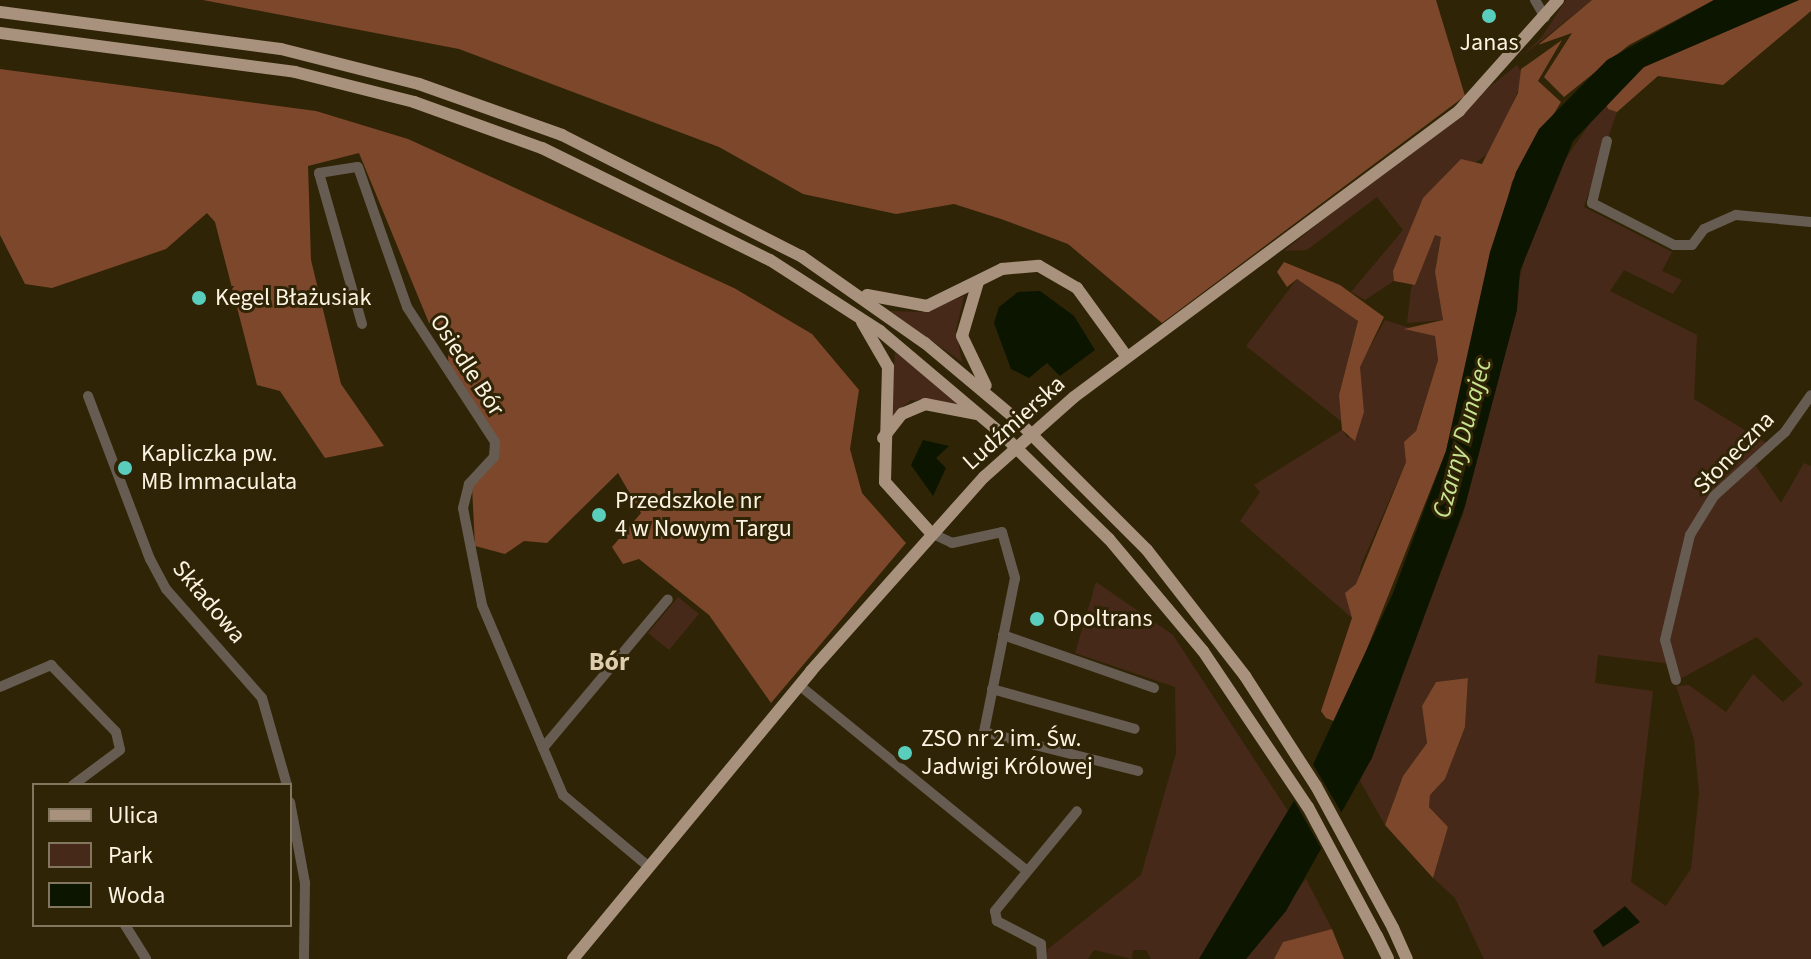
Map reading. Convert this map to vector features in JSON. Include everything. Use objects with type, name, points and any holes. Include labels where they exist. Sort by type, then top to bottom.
[{"type":"main road","name":"Ludźmierska","points":[[573,959],[799,685],[931,533],[1006,456],[1127,357],[1459,111],[1558,0]]},
{"type":"main road","points":[[0,12],[247,42],[455,96],[666,182],[852,290],[997,402],[1147,550],[1245,676],[1316,786],[1407,959]]},
{"type":"main road","points":[[0,33],[295,72],[471,121],[655,199],[858,316],[987,419],[1118,548],[1203,651],[1308,807],[1388,959]]},
{"type":"main road","points":[[852,290],[927,306],[1017,266],[1060,274],[1127,357]]},
{"type":"main road","points":[[978,282],[962,336],[972,367],[997,402]]},
{"type":"main road","points":[[858,316],[888,367],[882,438],[889,490],[931,533]]},
{"type":"main road","points":[[882,438],[902,414],[925,404],[987,419]]},
{"type":"street","points":[[1535,0],[1545,17]]},
{"type":"street","points":[[1607,141],[1592,203],[1674,245],[1692,245],[1704,229],[1736,215],[1811,222]]},
{"type":"street","name":"Osiedle Bór","points":[[362,324],[315,178],[358,167],[407,307],[495,442],[494,457],[469,484],[463,508],[482,605],[563,795],[649,867]]},
{"type":"street","name":"Słoneczna","points":[[1676,680],[1665,640],[1690,535],[1714,496],[1785,432],[1811,395]]},
{"type":"street","name":"Składowa","points":[[88,396],[150,559],[166,589],[262,698],[286,783]]},
{"type":"street","points":[[931,533],[952,543],[1002,532],[1015,578],[984,732],[1138,771]]},
{"type":"street","points":[[543,748],[668,599]]},
{"type":"street","points":[[1003,635],[1154,688]]},
{"type":"street","points":[[0,687],[51,665],[116,732],[120,750],[76,783]]},
{"type":"street","points":[[799,685],[1025,869]]},
{"type":"street","points":[[992,689],[1135,729]]},
{"type":"street","points":[[1042,959],[1041,944],[997,921],[995,911],[1025,869],[1077,811]]},
{"type":"street","points":[[292,813],[305,883],[304,959]]},
{"type":"street","points":[[126,927],[146,959]]},
{"type":"green space","points":[[1566,0],[1592,0],[1522,56],[1541,38]]},
{"type":"green space","points":[[1517,65],[1524,77],[1492,151],[1423,198],[1394,281],[1365,300],[1351,292],[1403,230],[1377,197],[1307,250],[1284,251]]},
{"type":"green space","points":[[1605,101],[1617,112],[1584,207],[1672,252],[1662,271],[1682,280],[1673,294],[1624,270],[1610,291],[1697,335],[1694,399],[1766,443],[1750,457],[1781,503],[1804,463],[1811,466],[1811,959],[1484,959],[1455,898],[1433,878],[1448,827],[1429,807],[1430,795],[1445,779],[1465,727],[1468,678],[1436,682],[1422,706],[1427,743],[1403,776],[1385,825],[1360,781],[1463,514],[1525,256],[1556,173]],"holes":[[[1757,637],[1803,684],[1783,702],[1753,674],[1726,712],[1689,685],[1676,686],[1694,739],[1699,793],[1691,869],[1666,906],[1631,882],[1653,691],[1595,683],[1598,655],[1671,664],[1680,679]]]},
{"type":"green space","points":[[1435,234],[1441,237],[1435,272],[1443,320],[1407,323],[1411,288]]},
{"type":"green space","points":[[1297,279],[1358,321],[1339,395],[1342,422],[1246,346]]},
{"type":"green space","points":[[964,296],[956,330],[962,362],[890,311],[923,312]]},
{"type":"green space","points":[[1385,320],[1435,336],[1438,360],[1406,462],[1361,565],[1352,618],[1240,521],[1260,492],[1254,485],[1342,430],[1348,438],[1364,412],[1359,367]]},
{"type":"green space","points":[[895,352],[961,404],[911,400],[890,418]]},
{"type":"green space","points":[[1096,582],[1173,635],[1288,811],[1199,959],[1151,959],[1146,950],[1133,950],[1132,959],[1094,950],[1088,959],[1046,959],[1048,949],[1141,875],[1176,753],[1175,687],[1075,653]]},
{"type":"green space","points":[[678,597],[699,614],[669,650],[648,633]]},
{"type":"green space","points":[[1306,879],[1332,929],[1283,942],[1274,959],[1246,959]]},
{"type":"shaded area","points":[[203,0],[1436,0],[1465,96],[1162,323],[1068,244],[1001,219],[954,204],[896,214],[803,194],[719,147],[459,49]]},
{"type":"shaded area","points":[[1592,0],[1714,0],[1629,45],[1564,97],[1544,77],[1572,33],[1538,45]]},
{"type":"shaded area","points":[[1799,0],[1811,0],[1811,11],[1723,85],[1658,76],[1617,112],[1608,109],[1605,101],[1644,67]]},
{"type":"shaded area","points":[[1562,40],[1538,81],[1561,102],[1512,182],[1446,451],[1336,722],[1326,718],[1321,711],[1352,618],[1345,593],[1356,584],[1406,462],[1404,442],[1416,431],[1438,360],[1435,336],[1404,329],[1443,320],[1435,272],[1441,237],[1435,235],[1415,285],[1394,281],[1393,271],[1423,198],[1461,159],[1482,164],[1518,93],[1521,69]]},
{"type":"shaded area","points":[[0,69],[316,111],[408,139],[734,288],[812,334],[859,390],[850,449],[862,493],[906,543],[771,703],[709,615],[639,559],[623,564],[612,547],[641,513],[618,473],[547,543],[524,541],[505,554],[475,546],[472,487],[499,443],[449,371],[447,341],[429,323],[359,153],[308,166],[311,260],[341,384],[384,446],[325,458],[280,391],[257,385],[215,222],[207,213],[166,249],[52,288],[25,284],[0,235]]},
{"type":"shaded area","points":[[1284,262],[1340,285],[1384,317],[1360,367],[1364,412],[1355,441],[1342,430],[1339,395],[1358,321],[1297,279],[1287,287],[1277,272]]},
{"type":"shaded area","points":[[1468,678],[1465,727],[1445,779],[1430,795],[1429,807],[1448,827],[1433,878],[1385,825],[1403,776],[1427,743],[1422,706],[1436,682]]},
{"type":"shaded area","points":[[1332,929],[1344,959],[1274,959],[1283,942]]},
{"type":"water","name":"Czarny Dunajec","points":[[1714,0],[1799,0],[1644,67],[1573,141],[1520,271],[1517,310],[1465,506],[1372,758],[1286,911],[1246,959],[1199,959],[1304,784],[1393,593],[1446,451],[1490,252],[1516,172],[1539,129],[1607,60]]},
{"type":"water","points":[[1040,291],[1074,316],[1095,350],[1060,376],[1047,363],[1029,378],[1011,369],[994,323],[999,307],[1018,292]]},
{"type":"water","points":[[923,440],[949,446],[936,458],[946,468],[933,496],[911,465]]},
{"type":"water","points":[[1625,906],[1640,922],[1603,947],[1593,931]]},
{"type":"pier","points":[[1311,761],[1346,820],[1336,838],[1319,808],[1336,839],[1325,855],[1292,797]]},
{"type":"place","name":"Janas","points":[[1489,16]]},
{"type":"place","name":"Kegel Błażusiak","points":[[199,298]]},
{"type":"place","name":"Kapliczka pw. MB Immaculata","points":[[125,468]]},
{"type":"place","name":"Przedszkole nr 4 w Nowym Targu","points":[[599,515]]},
{"type":"place","name":"Opoltrans","points":[[1037,619]]},
{"type":"place","name":"ZSO nr 2 im. Św. Jadwigi Królowej","points":[[905,753]]},
{"type":"district","name":"Bór","points":[[609,662]]}]
